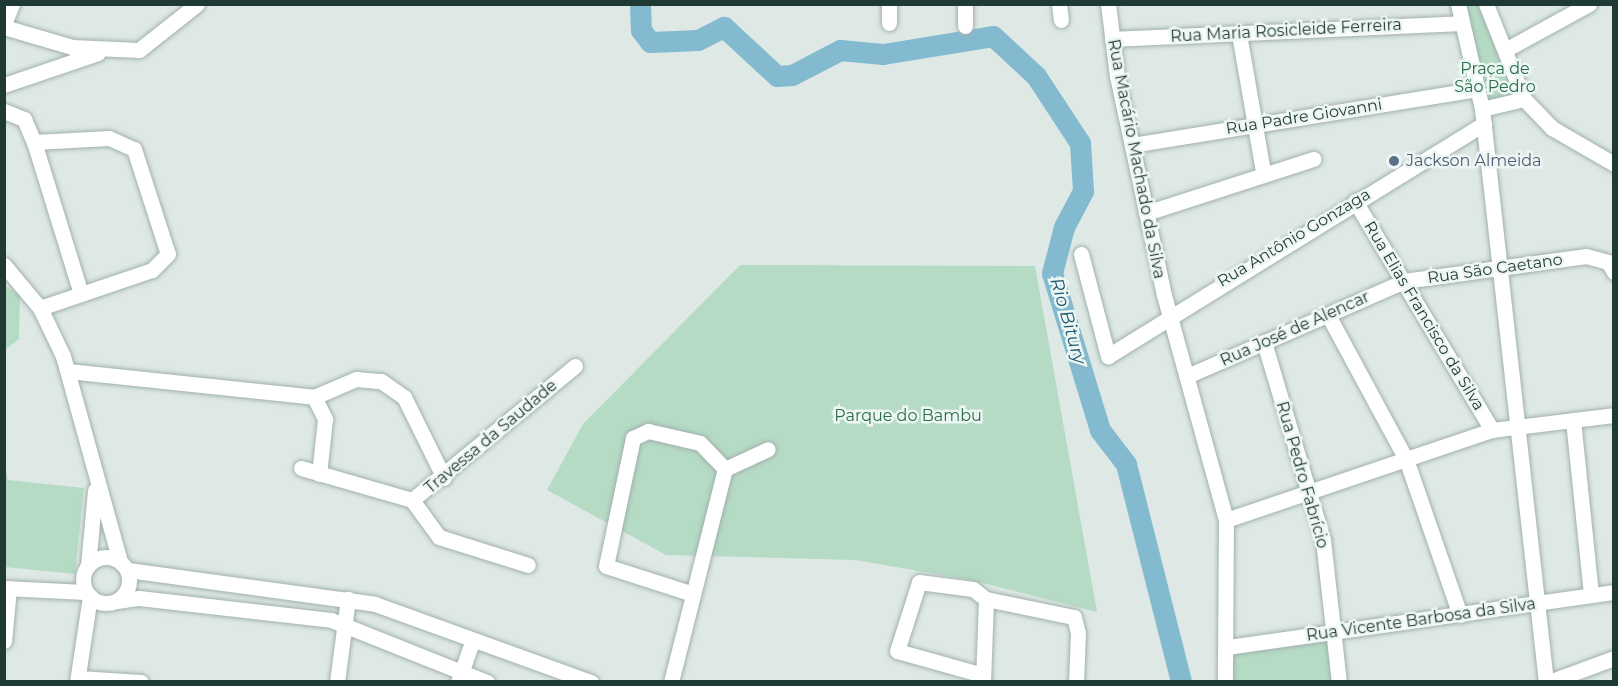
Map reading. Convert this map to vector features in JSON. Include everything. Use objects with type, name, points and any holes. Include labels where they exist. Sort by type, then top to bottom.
[{"type":"street","points":[[12,4],[4,25],[100,52]]},
{"type":"street","points":[[4,85],[100,52],[139,50],[197,4]]},
{"type":"street","points":[[889,4],[889,23]]},
{"type":"street","points":[[965,4],[965,26]]},
{"type":"street","points":[[1059,4],[1061,20]]},
{"type":"street","name":"Rua Macário Machado da Silva","points":[[1108,4],[1112,39],[1132,145],[1169,314],[1226,520],[1225,681]]},
{"type":"street","points":[[1458,4],[1483,116],[1520,427],[1534,604],[1547,681],[1614,658]]},
{"type":"street","points":[[1485,4],[1524,99],[1552,128],[1614,164]]},
{"type":"street","points":[[1505,50],[1589,4]]},
{"type":"street","name":"Rua Maria Rosicleide Ferreira","points":[[1112,39],[1461,23]]},
{"type":"street","points":[[1239,33],[1263,172]]},
{"type":"street","name":"Rua Padre Giovanni","points":[[1132,145],[1477,89]]},
{"type":"street","name":"Rua Antônio Gonzaga","points":[[1081,254],[1108,356],[1169,314],[1355,201],[1483,116],[1524,99]]},
{"type":"street","points":[[4,111],[24,119],[34,142],[81,294]]},
{"type":"street","points":[[34,142],[109,138],[134,149],[168,246],[160,266],[40,308]]},
{"type":"street","points":[[1146,213],[1263,172],[1313,159]]},
{"type":"street","name":"Rua Elias Francisco da Silva","points":[[1355,201],[1492,430]]},
{"type":"street","name":"Rua São Caetano","points":[[1404,281],[1586,256],[1608,262],[1614,272]]},
{"type":"street","points":[[4,265],[40,308],[68,371],[96,481],[130,582],[117,601]]},
{"type":"street","name":"Rua José de Alencar","points":[[1187,376],[1404,281]]},
{"type":"street","points":[[1328,315],[1406,459],[1460,615]]},
{"type":"street","name":"Rua Pedro Fabrício","points":[[1264,342],[1323,540],[1339,681]]},
{"type":"street","name":"Travessa da Saudade","points":[[301,468],[412,500],[444,478],[575,366]]},
{"type":"street","points":[[68,371],[314,397],[356,379],[394,387],[444,478]]},
{"type":"street","points":[[314,397],[325,419],[320,474]]},
{"type":"street","points":[[1226,520],[1492,430],[1614,415]]},
{"type":"street","points":[[1573,420],[1591,595]]},
{"type":"street","points":[[693,594],[606,566],[633,438],[648,431],[700,443],[725,469]]},
{"type":"street","points":[[725,469],[768,449]]},
{"type":"street","points":[[670,681],[725,469]]},
{"type":"street","points":[[96,481],[88,566],[88,594],[78,680],[141,681]]},
{"type":"street","points":[[412,500],[439,537],[528,565]]},
{"type":"street","points":[[88,566],[98,559],[124,566],[348,599],[591,681]]},
{"type":"street","points":[[986,599],[983,678],[905,657],[896,644],[919,582],[973,589],[986,599],[1074,617],[1078,633],[1076,681]]},
{"type":"street","points":[[4,641],[7,588],[88,594],[107,604],[117,601],[309,615],[345,626],[459,677],[487,681]]},
{"type":"street","name":"Rua Vicente Barbosa da Silva","points":[[1227,647],[1614,592]]},
{"type":"street","points":[[337,681],[348,599]]},
{"type":"street","points":[[459,677],[472,642]]},
{"type":"green space","name":"Praça de São Pedro","points":[[1461,5],[1482,5],[1524,99],[1480,100]]},
{"type":"green space","name":"Parque do Bambu","points":[[740,265],[1035,266],[1097,612],[971,580],[855,560],[666,555],[547,490],[583,424]]},
{"type":"green space","points":[[5,286],[20,295],[19,339],[5,350]]},
{"type":"green space","points":[[5,467],[8,480],[84,488],[75,574],[5,567]]},
{"type":"green space","points":[[1331,637],[1335,681],[1227,682],[1230,649]]},
{"type":"waterway","name":"Rio Bitury","points":[[640,4],[641,30],[650,42],[698,40],[724,27],[777,76],[792,75],[840,50],[883,54],[993,36],[1036,76],[1080,143],[1083,191],[1064,227],[1052,273],[1100,430],[1126,464],[1181,682]]},
{"type":"place","name":"Jackson Almeida","points":[[1394,161]]}]
